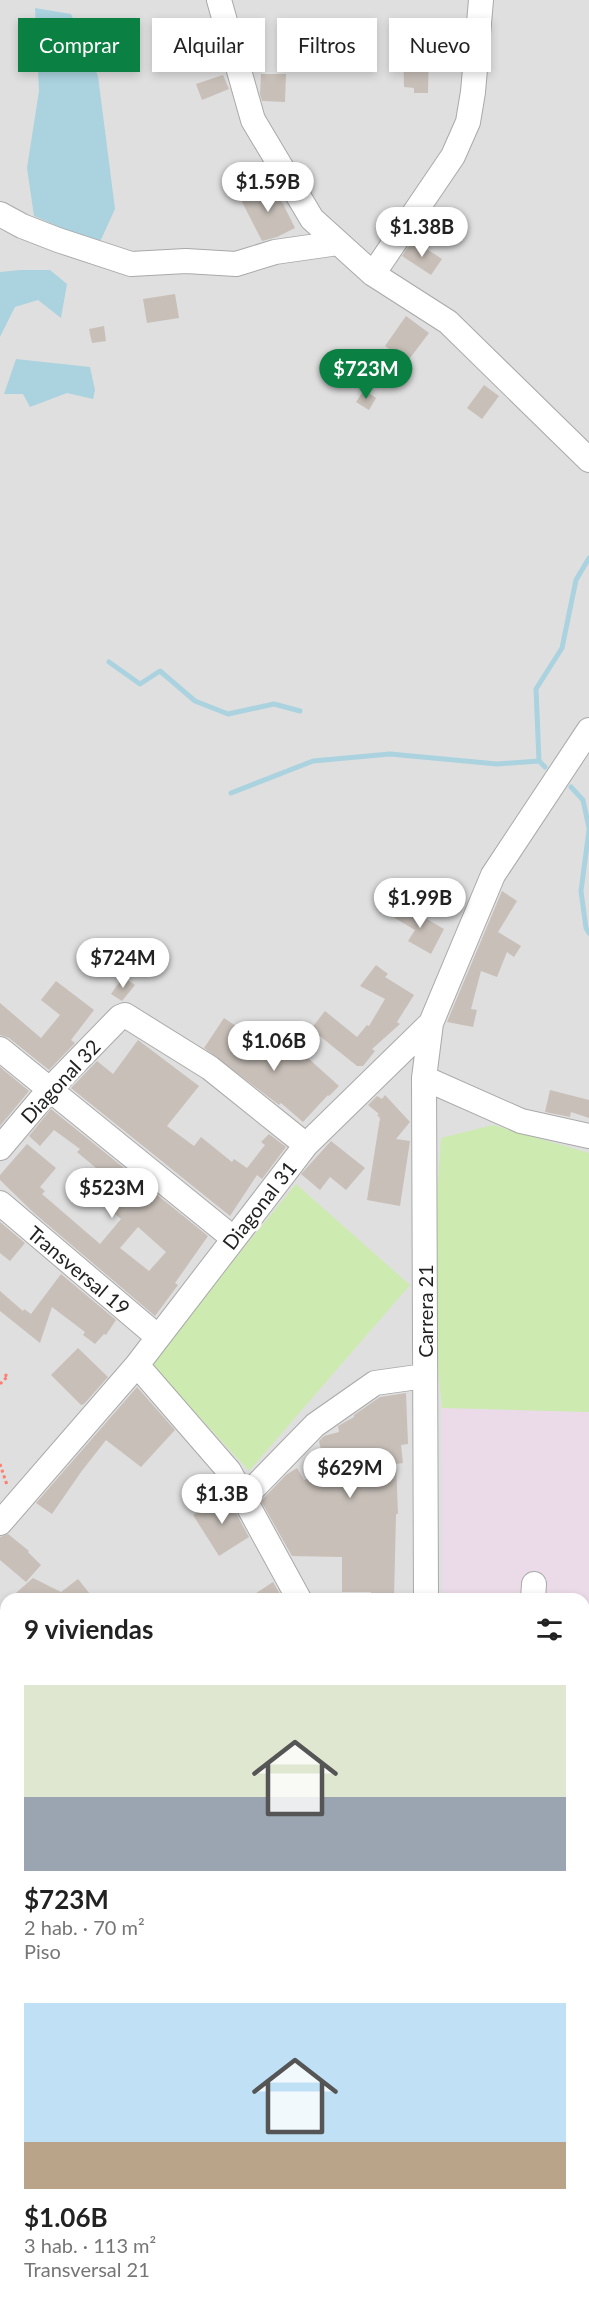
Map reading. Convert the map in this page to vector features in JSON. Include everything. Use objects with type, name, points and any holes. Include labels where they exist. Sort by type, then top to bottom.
[{"type":"street","points":[[219,0],[253,120],[312,219],[373,274],[448,322],[589,460]]},
{"type":"street","points":[[373,274],[453,156],[468,122],[481,0]]},
{"type":"street","points":[[0,214],[31,230],[113,260],[131,264],[186,261],[236,264],[275,252],[338,243]]},
{"type":"street","name":"Diagonal 31","points":[[1,1520],[137,1365],[306,1145],[431,1023],[493,875],[589,730]]},
{"type":"street","name":"Diagonal 32","points":[[0,1148],[49,1090],[122,1016],[210,1068],[306,1145]]},
{"type":"street","name":"Carrera 21","points":[[426,1593],[424,1078],[431,1023]]},
{"type":"street","points":[[0,1049],[233,1238]]},
{"type":"street","points":[[424,1078],[521,1121],[589,1136]]},
{"type":"street","name":"Transversal 19","points":[[0,1203],[158,1337]]},
{"type":"street","points":[[137,1365],[229,1471],[296,1593]]},
{"type":"street","points":[[243,1499],[315,1425],[375,1383],[425,1376]]},
{"type":"path","points":[[0,1384],[8,1376],[2,1374]]},
{"type":"shaded area","points":[[0,0],[589,0],[589,1593],[0,1593]]},
{"type":"shaded area","points":[[442,1408],[589,1412],[589,1593],[443,1593]]},
{"type":"green space","points":[[493,1125],[589,1153],[589,1412],[442,1408],[435,1340],[437,1197],[441,1138]]},
{"type":"green space","points":[[296,1184],[410,1285],[249,1471],[150,1363]]},
{"type":"water","points":[[35,8],[71,14],[73,18],[35,18]]},
{"type":"water","points":[[38,72],[96,72],[98,76],[115,209],[99,244],[34,216],[27,168],[39,91]]},
{"type":"water","points":[[50,270],[67,284],[61,318],[38,300],[15,307],[0,337],[0,272]]},
{"type":"water","points":[[16,359],[90,367],[95,390],[93,399],[67,393],[30,407],[23,394],[4,394]]},
{"type":"building","points":[[404,72],[428,72],[428,93],[414,93],[414,88],[404,87]]},
{"type":"building","points":[[261,74],[286,74],[285,102],[262,101]]},
{"type":"building","points":[[223,75],[229,89],[202,100],[196,84]]},
{"type":"building","points":[[272,182],[295,228],[262,241],[240,198]]},
{"type":"building","points":[[413,240],[442,259],[431,275],[402,256]]},
{"type":"building","points":[[175,294],[179,318],[147,323],[143,299]]},
{"type":"building","points":[[406,316],[429,333],[407,362],[385,346]]},
{"type":"building","points":[[104,326],[106,341],[92,343],[89,329]]},
{"type":"building","points":[[484,385],[499,396],[482,419],[467,408]]},
{"type":"building","points":[[364,390],[376,398],[369,410],[356,402]]},
{"type":"building","points":[[502,891],[517,901],[498,932],[521,946],[514,957],[507,952],[497,977],[481,971],[471,1009],[477,1010],[473,1027],[447,1022]]},
{"type":"building","points":[[401,904],[444,929],[431,954],[408,941],[415,930],[393,917]]},
{"type":"building","points":[[376,965],[388,974],[385,977],[414,995],[397,1022],[400,1024],[372,1049],[375,1051],[363,1066],[357,1066],[311,1029],[325,1011],[357,1037],[367,1025],[369,1026],[385,999],[360,986]]},
{"type":"building","points":[[123,977],[135,985],[122,1001],[111,994]]},
{"type":"building","points":[[56,981],[94,1010],[71,1040],[75,1043],[49,1070],[9,1038],[0,1035],[0,1003],[41,1038],[60,1015],[41,1000]]},
{"type":"building","points":[[224,1018],[239,1028],[231,1041],[263,1057],[268,1045],[294,1057],[297,1052],[308,1058],[339,1086],[303,1122],[281,1103],[279,1105],[204,1048]]},
{"type":"building","points":[[138,1040],[199,1086],[167,1126],[194,1146],[201,1137],[232,1162],[234,1159],[247,1168],[265,1145],[261,1142],[269,1134],[286,1147],[262,1179],[257,1175],[230,1216],[71,1088],[97,1061],[113,1074]]},
{"type":"building","points":[[0,1067],[29,1091],[0,1126]]},
{"type":"building","points":[[550,1090],[589,1100],[589,1118],[571,1112],[570,1117],[545,1112]]},
{"type":"building","points":[[385,1095],[410,1122],[396,1139],[410,1141],[400,1206],[367,1200],[380,1118],[377,1115],[379,1114],[368,1105],[377,1096],[382,1099]]},
{"type":"building","points":[[51,1109],[208,1236],[175,1283],[178,1285],[155,1316],[34,1213],[0,1180],[0,1175],[27,1144],[56,1168],[40,1187],[45,1191],[42,1194],[100,1244],[121,1219],[87,1191],[102,1173],[77,1152],[80,1149],[54,1130],[40,1146],[29,1136]],"holes":[[[138,1227],[166,1252],[149,1271],[120,1248]]]},
{"type":"building","points":[[331,1141],[365,1168],[346,1190],[330,1177],[320,1190],[301,1174]]},
{"type":"building","points":[[0,1222],[25,1243],[10,1261],[0,1253]]},
{"type":"building","points":[[61,1274],[116,1320],[106,1335],[104,1334],[95,1344],[83,1335],[85,1332],[52,1307],[40,1343],[0,1311],[0,1291],[23,1311],[24,1309],[31,1314]]},
{"type":"building","points":[[78,1348],[108,1377],[81,1405],[51,1375]]},
{"type":"building","points":[[137,1387],[175,1430],[141,1467],[106,1440],[52,1514],[36,1503]]},
{"type":"building","points":[[406,1393],[408,1444],[401,1445],[403,1463],[396,1464],[398,1514],[396,1514],[394,1593],[342,1592],[342,1557],[292,1556],[261,1501],[286,1475],[297,1468],[304,1480],[326,1473],[319,1441],[324,1436],[339,1432],[338,1426],[380,1397]]},
{"type":"building","points":[[226,1495],[249,1537],[219,1556],[193,1515]]},
{"type":"building","points":[[8,1534],[29,1551],[41,1565],[26,1582],[0,1560],[0,1537]]},
{"type":"building","points":[[33,1578],[61,1592],[78,1579],[89,1593],[16,1593]]},
{"type":"building","points":[[273,1582],[279,1593],[256,1593]]},
{"type":"waterway","points":[[545,767],[539,761],[536,689],[562,648],[576,580],[589,558]]},
{"type":"waterway","points":[[109,662],[140,684],[160,671],[195,701],[228,714],[274,704],[300,711]]},
{"type":"waterway","points":[[231,793],[313,761],[390,754],[497,764],[539,761]]},
{"type":"waterway","points":[[571,787],[583,800],[589,828]]},
{"type":"waterway","points":[[589,830],[581,891],[586,928],[589,933]]}]
